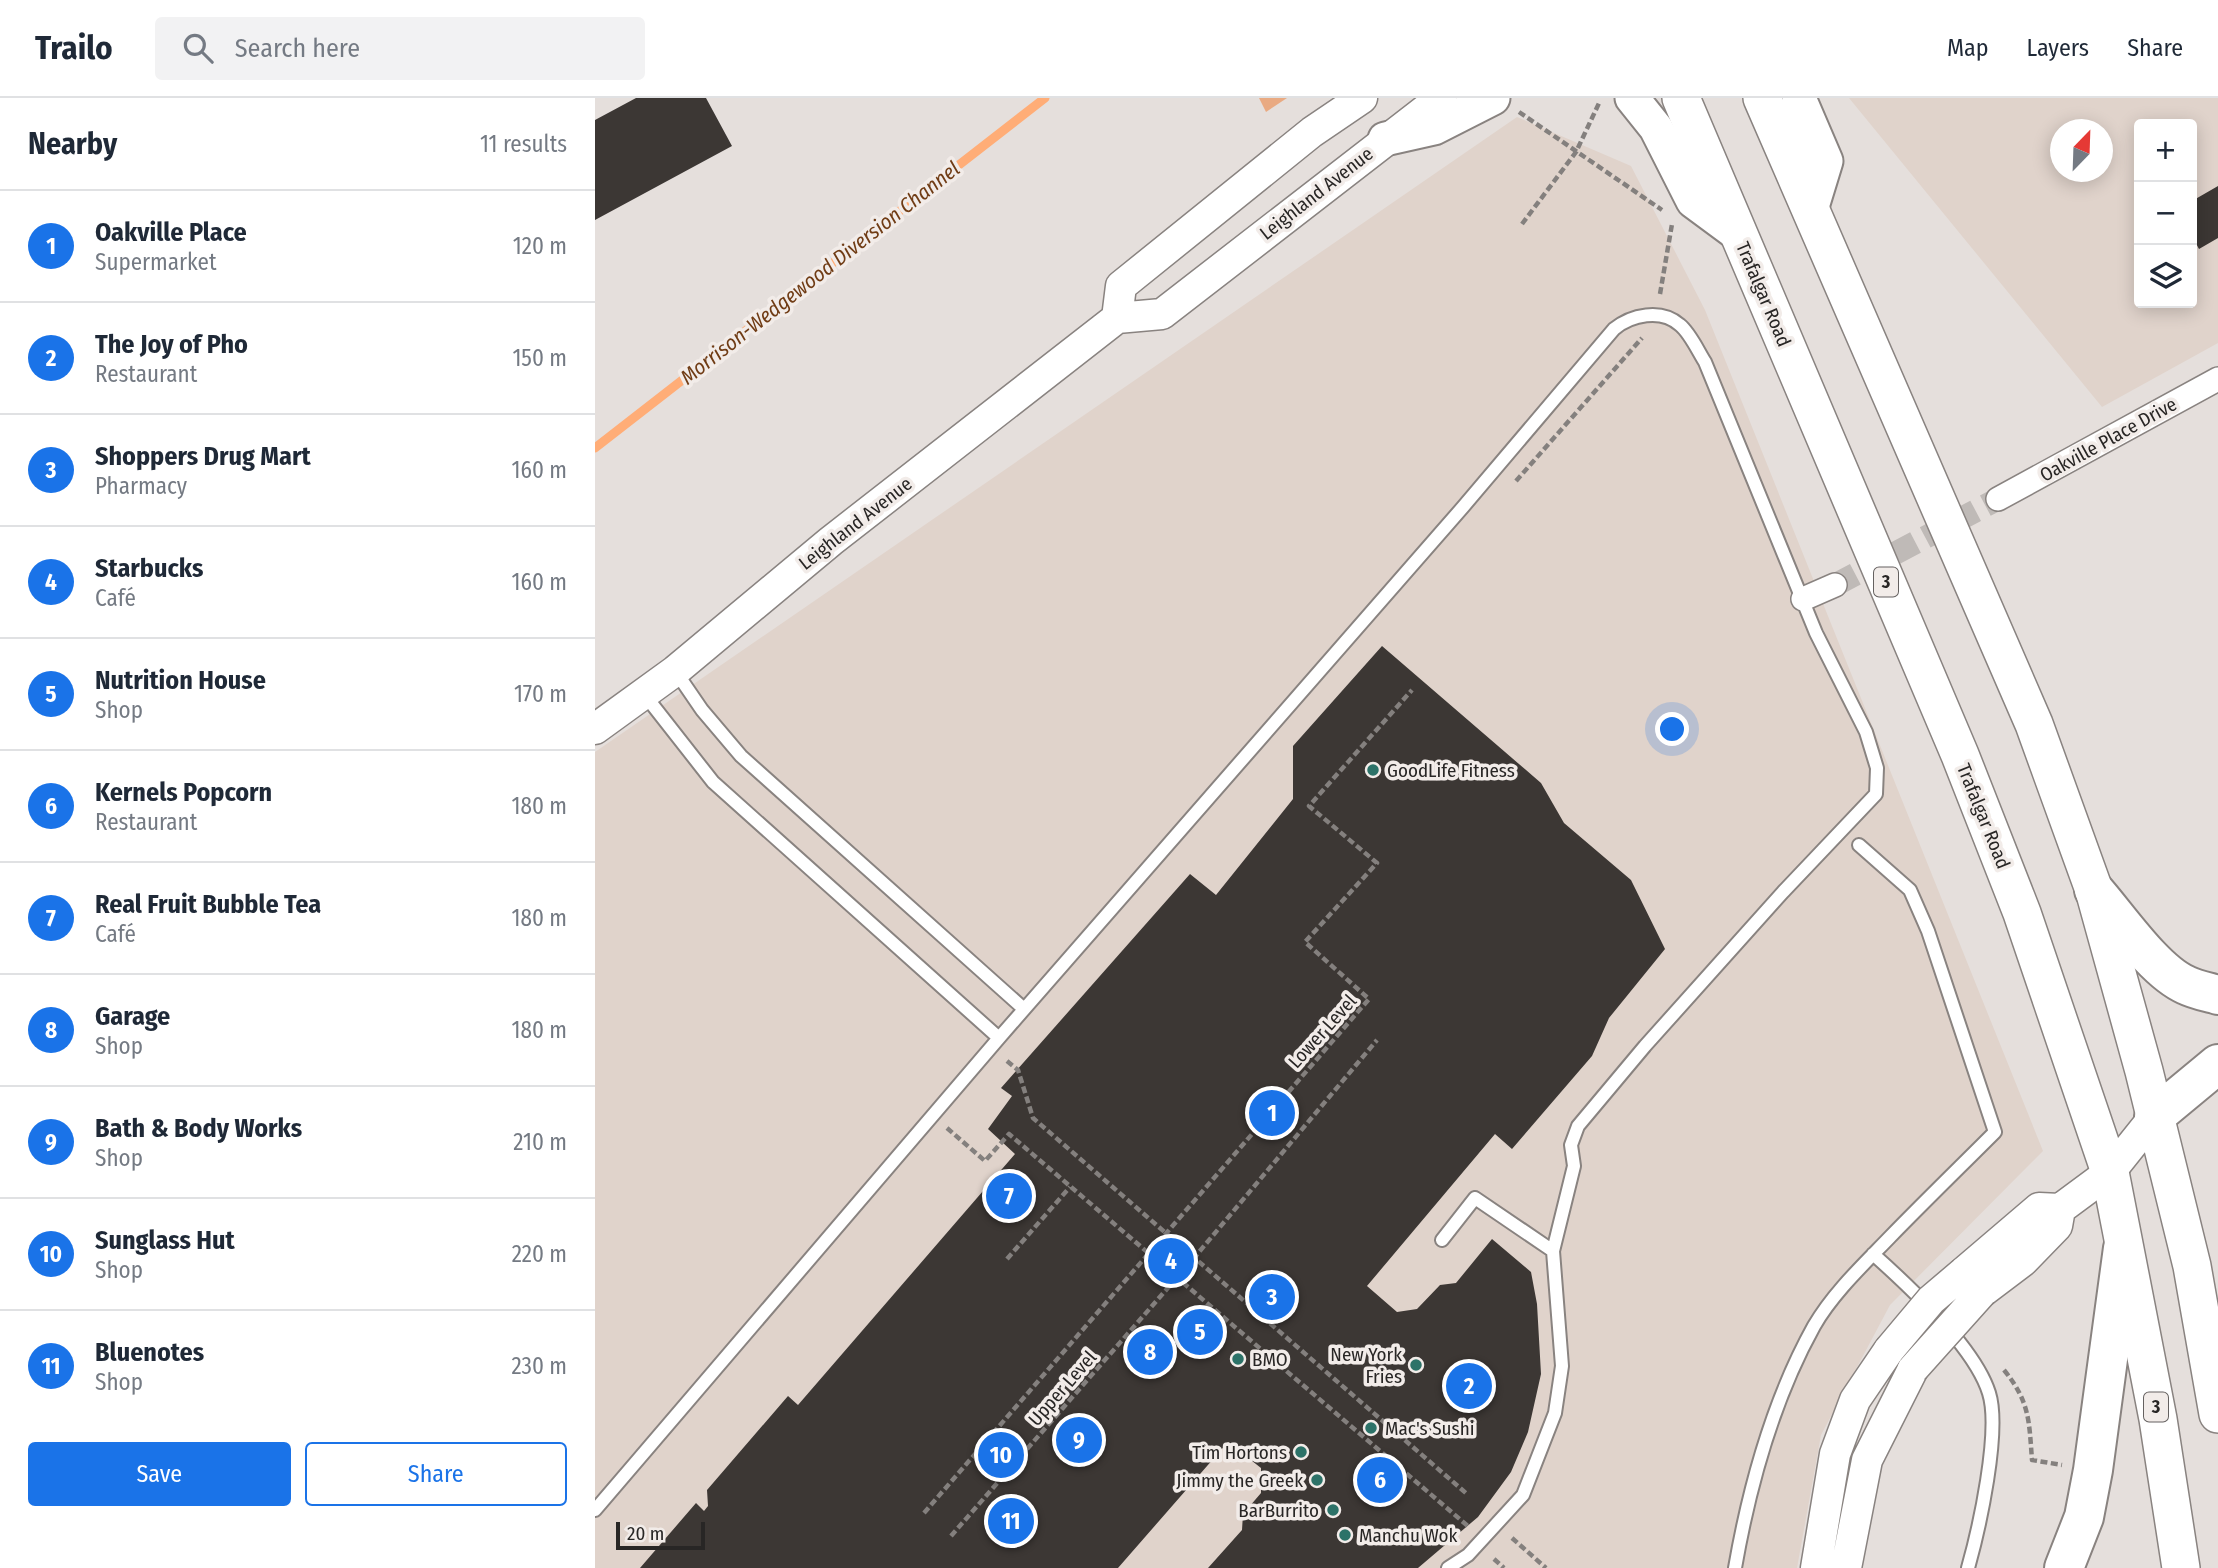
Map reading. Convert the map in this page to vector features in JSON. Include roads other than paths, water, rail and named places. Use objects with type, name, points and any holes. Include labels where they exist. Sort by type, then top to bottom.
[{"type":"highway","points":[[2094,890],[2163,967],[2184,985],[2218,995]]},
{"type":"highway","points":[[2154,1118],[2218,1064]]},
{"type":"highway","points":[[2064,1568],[2084,1517],[2091,1482],[2123,1248]]},
{"type":"main road","name":"Trafalgar Road","points":[[1681,98],[1960,755],[2022,913],[2109,1172],[2158,1419],[2181,1568]]},
{"type":"main road","points":[[1762,98],[2033,724],[2094,890],[2192,1266],[2218,1414]]},
{"type":"main road","points":[[1799,98],[1826,160],[1811,210]]},
{"type":"main road","points":[[1616,99],[1657,128],[1693,201],[1739,235]]},
{"type":"main road","points":[[1385,139],[1434,128],[1502,102]]},
{"type":"street","points":[[1117,318],[1121,286],[1312,132],[1361,98]]},
{"type":"street","name":"Leighland Avenue","points":[[595,729],[675,671],[831,541],[1117,318],[1162,314],[1441,98]]},
{"type":"street","name":"Oakville Place Drive","points":[[1998,499],[2218,379]]},
{"type":"street","points":[[1803,599],[1835,585]]},
{"type":"street","points":[[1816,1568],[1835,1454],[1855,1400],[1889,1350],[1931,1300],[2022,1261],[2057,1226],[2060,1209],[2109,1172],[2154,1118]]},
{"type":"street","points":[[1846,1568],[1867,1460],[1913,1369],[1973,1282]]},
{"type":"lane","points":[[595,1510],[994,1043],[1463,507],[1606,338],[1625,320],[1636,315],[1654,315],[1680,324],[1705,362],[1816,633],[1866,732],[1877,768],[1876,794],[1783,892],[1645,1046],[1578,1126],[1571,1144],[1574,1166],[1553,1251],[1562,1366],[1555,1413],[1523,1495],[1468,1555],[1448,1568]]},
{"type":"lane","points":[[675,671],[702,710],[741,756],[1024,1009]]},
{"type":"lane","points":[[643,694],[713,782],[994,1043]]},
{"type":"lane","points":[[1735,1568],[1744,1514],[1770,1426],[1815,1325],[1873,1254],[1947,1177],[1995,1132],[1928,931],[1910,890],[1859,845]]},
{"type":"lane","points":[[1442,1240],[1475,1198],[1553,1251]]},
{"type":"lane","points":[[1873,1254],[1900,1278],[1974,1361],[1990,1395],[1989,1471],[1968,1568]]},
{"type":"waterway","name":"Morrison-Wedgewood Diversion Channel","points":[[595,448],[1045,98]]},
{"type":"tunnel","points":[[1835,585],[1998,499]]},
{"type":"place","name":"GoodLife Fitness","points":[[1373,770]]},
{"type":"place","name":"Oakville Place","points":[[1272,1113]]},
{"type":"place","name":"Real Fruit Bubble Tea","points":[[1009,1196]]},
{"type":"place","name":"Starbucks","points":[[1171,1261]]},
{"type":"place","name":"Shoppers Drug Mart","points":[[1272,1297]]},
{"type":"place","name":"Nutrition House","points":[[1200,1332]]},
{"type":"place","name":"Garage","points":[[1150,1352]]},
{"type":"place","name":"BMO","points":[[1238,1359]]},
{"type":"place","name":"New York Fries","points":[[1416,1365]]},
{"type":"place","name":"The Joy of Pho","points":[[1469,1386]]},
{"type":"place","name":"Mac's Sushi","points":[[1371,1428]]},
{"type":"place","name":"Bath & Body Works","points":[[1079,1440]]},
{"type":"place","name":"Tim Hortons","points":[[1301,1452]]},
{"type":"place","name":"Sunglass Hut","points":[[1001,1455]]},
{"type":"place","name":"Jimmy the Greek","points":[[1317,1480]]},
{"type":"place","name":"Kernels Popcorn","points":[[1380,1480]]},
{"type":"place","name":"BarBurrito","points":[[1333,1510]]},
{"type":"place","name":"Bluenotes","points":[[1011,1521]]},
{"type":"place","name":"Manchu Wok","points":[[1345,1535]]}]
